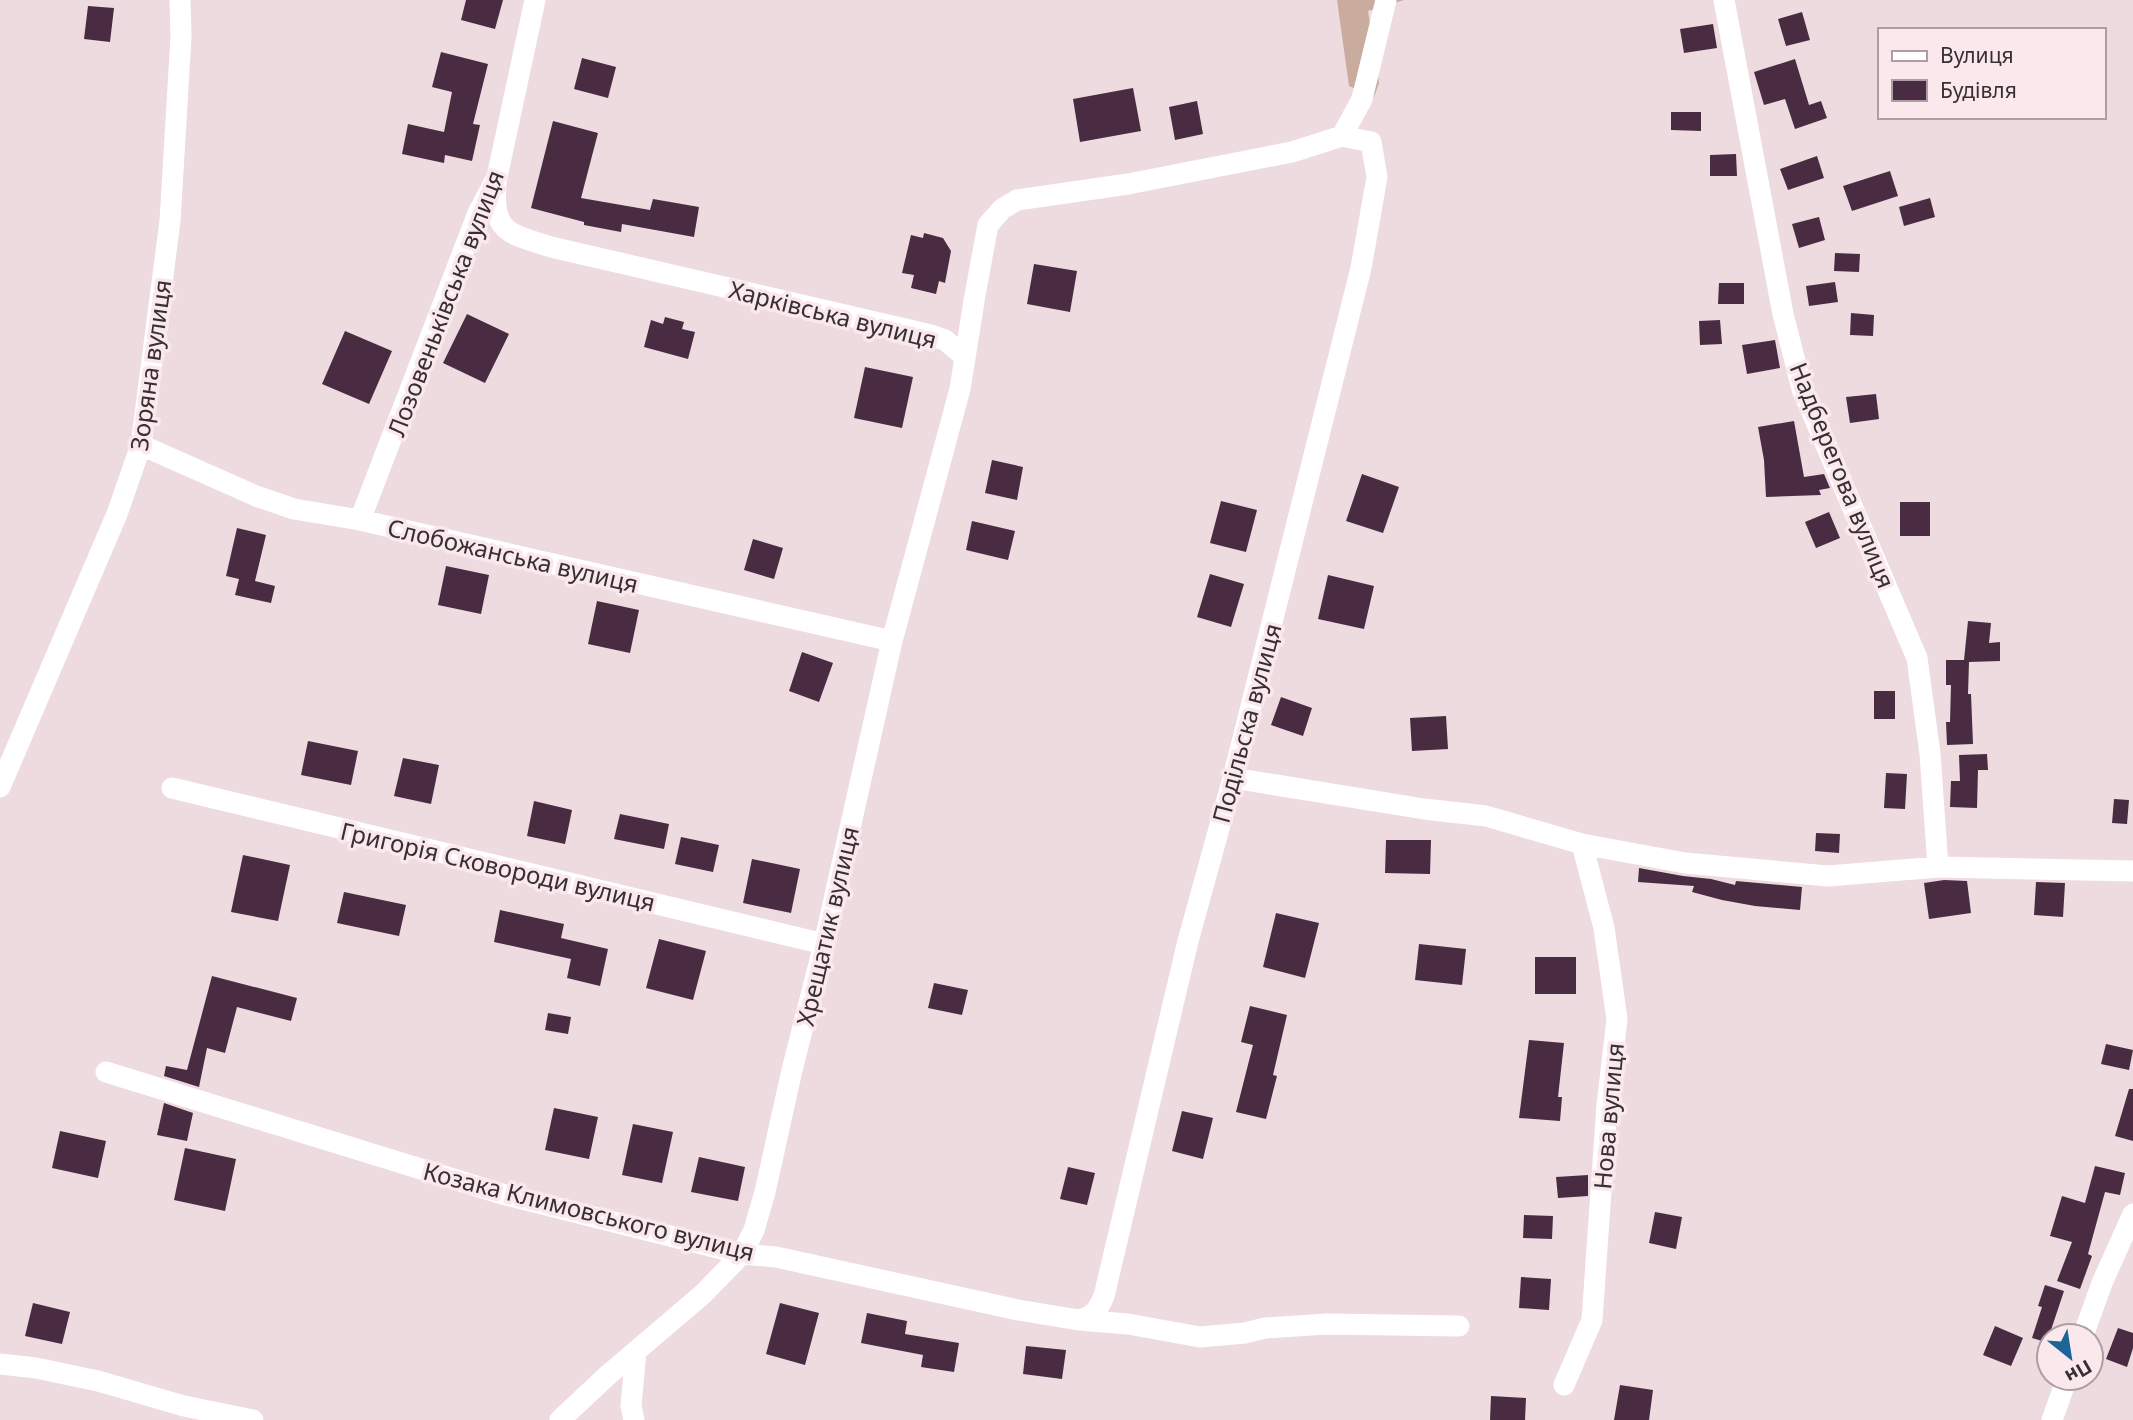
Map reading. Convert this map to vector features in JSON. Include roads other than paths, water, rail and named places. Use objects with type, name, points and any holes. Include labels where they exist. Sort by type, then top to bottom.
[{"type":"street","name":"Зоряна вулиця","points":[[0,787],[117,514],[141,445],[170,221],[181,37],[180,0]]},
{"type":"street","name":"Лозовеньківська вулиця","points":[[360,520],[478,213],[497,177],[536,0]]},
{"type":"street","points":[[1342,136],[1362,99],[1386,0]]},
{"type":"street","name":"Надберегова вулиця","points":[[1724,0],[1783,314],[1802,388],[1917,658],[1930,754],[1938,867]]},
{"type":"street","name":"Харківська вулиця","points":[[965,357],[988,225],[1002,209],[1017,200],[1128,184],[1292,152],[1342,136]]},
{"type":"street","name":"Подільска вулиця","points":[[1079,1320],[1098,1310],[1104,1296],[1188,941],[1233,778],[1361,268],[1377,177],[1371,142],[1342,136]]},
{"type":"street","name":"Харківська вулиця","points":[[497,177],[496,212],[502,225],[514,234],[551,247],[931,335],[945,340],[965,357]]},
{"type":"street","name":"Хрещатик вулиця","points":[[559,1420],[702,1294],[742,1254],[754,1230],[824,944],[892,641],[960,389],[965,357]]},
{"type":"street","name":"Слобожанська вулиця","points":[[141,445],[256,496],[294,509],[360,520],[892,641]]},
{"type":"street","points":[[1233,778],[1486,816],[1583,844],[1685,863],[1828,876],[1938,867],[2133,871]]},
{"type":"street","name":"Григорія Сковороди вулиця","points":[[172,788],[824,944]]},
{"type":"street","name":"Нова вулиця","points":[[1564,1385],[1592,1320],[1607,1105],[1617,1019],[1604,928],[1583,844]]},
{"type":"street","name":"Козака Климовського вулиця","points":[[106,1072],[502,1194],[742,1254],[776,1257],[1005,1307],[1079,1320]]},
{"type":"street","points":[[2088,1322],[2133,1214]]},
{"type":"street","points":[[1079,1320],[1128,1324],[1200,1336],[1327,1324],[1460,1326]]},
{"type":"street","points":[[634,1420],[631,1406],[636,1352]]},
{"type":"street","points":[[0,1364],[36,1368],[98,1381],[184,1406],[253,1420]]},
{"type":"street","points":[[2052,1420],[2062,1392]]}]
